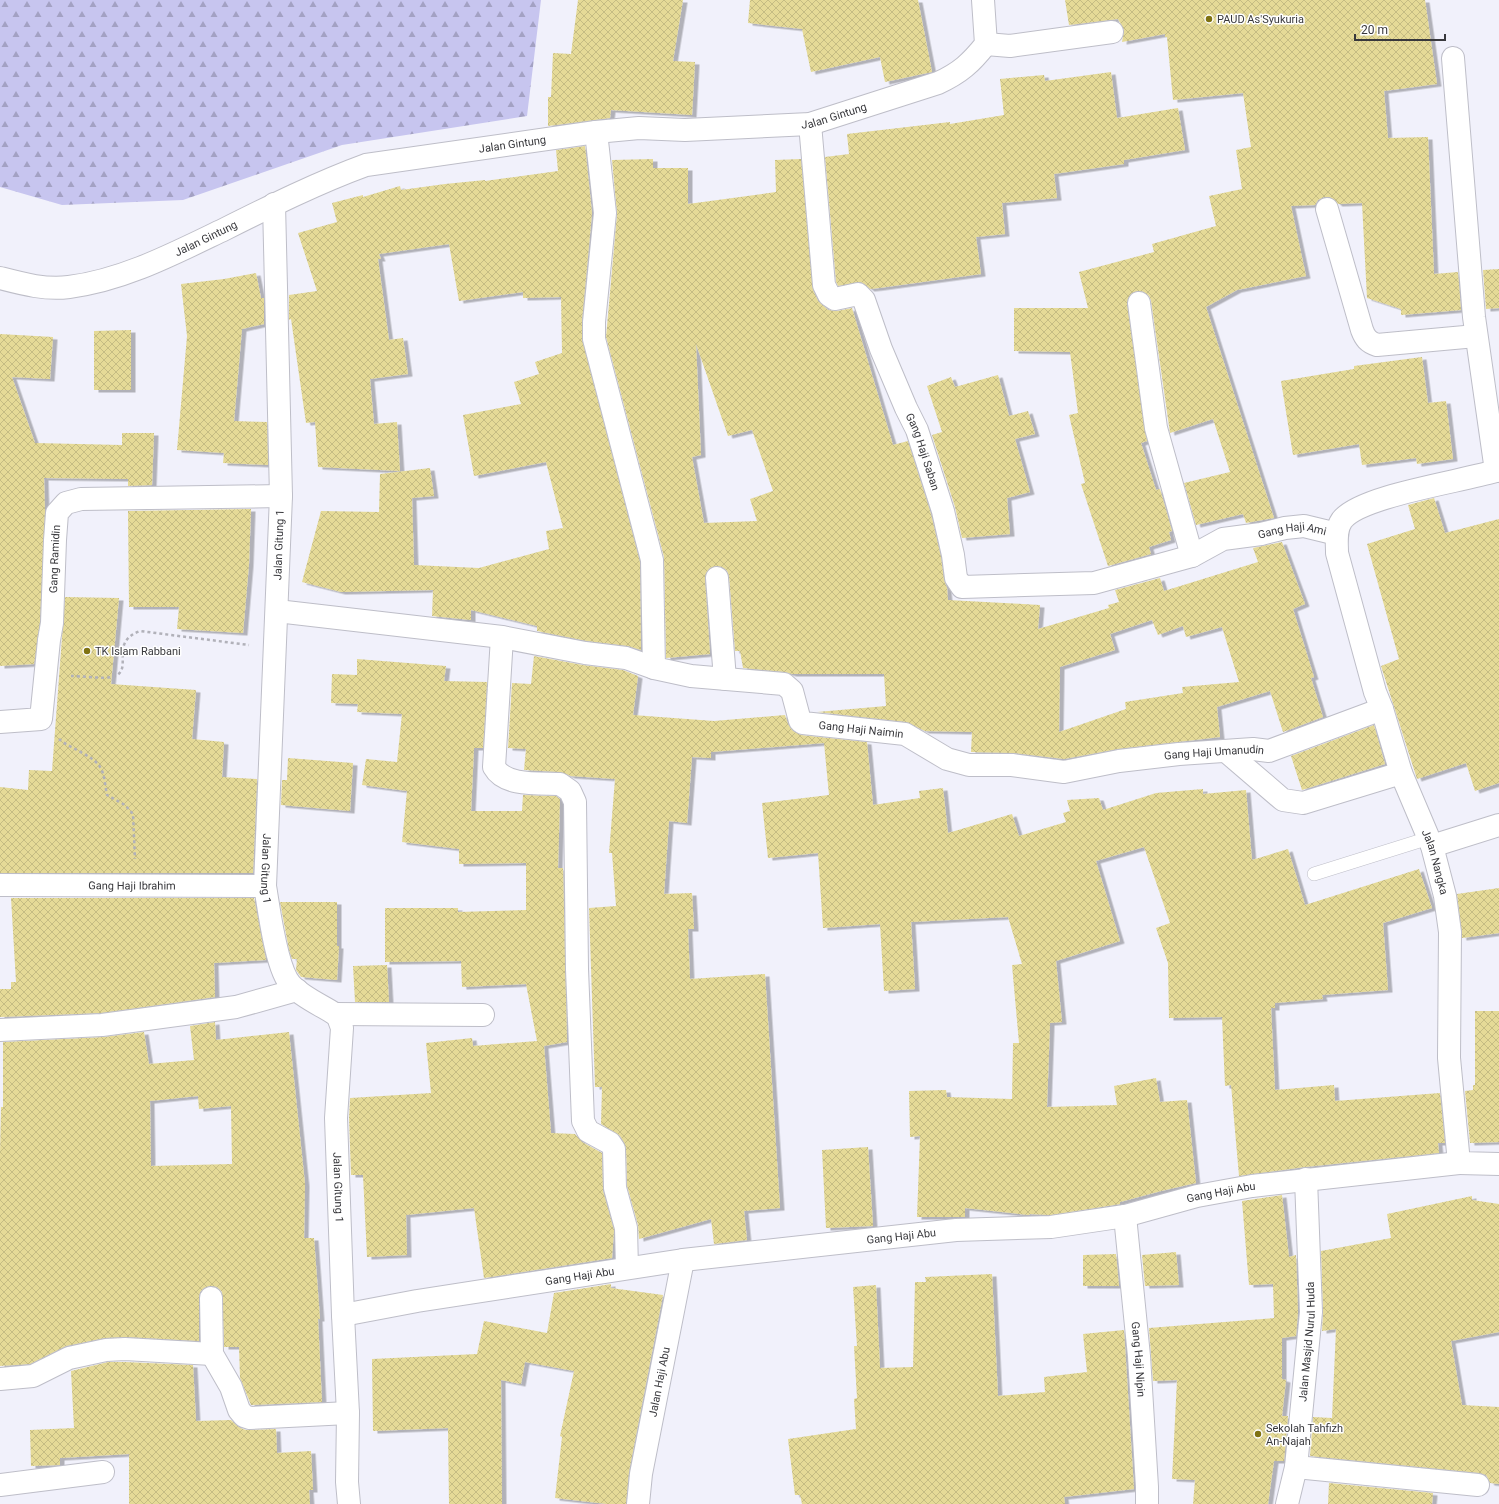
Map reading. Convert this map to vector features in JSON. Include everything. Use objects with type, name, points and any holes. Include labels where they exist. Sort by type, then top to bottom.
[{"type":"street","points":[[983,0],[986,44],[1010,46],[1112,32]]},
{"type":"street","name":"Jalan Gintung","points":[[0,278],[34,287],[68,287],[104,280],[148,265],[193,245],[274,204],[330,178],[366,165],[596,132],[639,128],[686,130],[810,124],[938,83],[953,76],[970,64],[986,44]]},
{"type":"street","points":[[1453,58],[1476,336],[1497,471]]},
{"type":"street","name":"Gang Haji Saban","points":[[810,124],[824,285],[831,298],[840,299],[858,294],[864,300],[881,350],[917,430],[943,511],[953,555],[956,578],[962,587],[1094,583],[1192,556]]},
{"type":"street","points":[[596,132],[605,213],[594,322],[594,339],[652,560],[654,668]]},
{"type":"street","name":"Jalan Gitung 1","points":[[274,204],[282,496],[265,886],[276,947],[284,973],[290,984],[297,990],[335,1014],[338,1017],[342,1028],[336,1118],[342,1315],[348,1413],[346,1482],[349,1504]]},
{"type":"street","points":[[1328,209],[1362,330],[1370,342],[1377,345],[1476,336]]},
{"type":"street","points":[[1139,303],[1156,428],[1192,556]]},
{"type":"street","name":"Gang Haji Ami","points":[[1192,556],[1223,539],[1261,534],[1285,528],[1304,526],[1337,534],[1340,525],[1346,516],[1373,503],[1413,490],[1497,471]]},
{"type":"street","name":"Gang Ramidin","points":[[41,719],[52,623],[54,540],[57,513],[66,503],[81,499],[282,496]]},
{"type":"street","name":"Jalan Nangka","points":[[1337,534],[1337,553],[1375,692],[1382,709],[1401,773],[1431,842],[1445,896],[1450,932],[1449,1058],[1459,1163]]},
{"type":"street","points":[[277,611],[502,637],[585,653],[626,658],[654,668],[691,676],[725,679],[717,578]]},
{"type":"street","points":[[502,637],[494,767],[499,775],[510,781],[560,784],[567,787],[575,802],[577,962],[583,1121],[588,1130],[610,1143],[614,1150],[614,1188],[626,1228],[627,1268]]},
{"type":"street","name":"Gang Haji Naimin","points":[[725,679],[784,684],[792,691],[800,721],[803,723],[906,734],[947,759],[969,764],[1012,765],[1064,772]]},
{"type":"street","name":"Gang Haji Umanudin","points":[[1064,772],[1119,761],[1253,749],[1269,751],[1382,709]]},
{"type":"street","points":[[0,722],[41,719]]},
{"type":"street","points":[[1227,752],[1283,800],[1303,803],[1401,773]]},
{"type":"street","points":[[1431,842],[1499,825]]},
{"type":"street","name":"Gang Haji Ibrahim","points":[[0,885],[265,886]]},
{"type":"street","points":[[0,1030],[102,1025],[236,1007],[297,990]]},
{"type":"street","points":[[335,1014],[483,1015]]},
{"type":"street","points":[[1459,1163],[1499,1164]]},
{"type":"street","name":"Gang Haji Abu","points":[[342,1315],[417,1301],[683,1260],[956,1230],[1051,1227],[1125,1216],[1197,1196],[1252,1186],[1459,1163]]},
{"type":"street","name":"Jalan Masjid Nurul Huda","points":[[1287,1504],[1296,1467],[1311,1312],[1306,1179]]},
{"type":"street","name":"Gang Haji Nipin","points":[[1125,1216],[1139,1356],[1147,1504]]},
{"type":"street","name":"Jalan Haji Abu","points":[[638,1504],[641,1474],[683,1260]]},
{"type":"street","points":[[210,1298],[212,1354],[233,1391],[239,1410],[244,1416],[250,1418],[348,1413]]},
{"type":"street","points":[[0,1379],[18,1378],[40,1374],[69,1358],[106,1350],[125,1348],[212,1354]]},
{"type":"street","points":[[1296,1467],[1478,1486]]},
{"type":"street","points":[[0,1485],[103,1472]]},
{"type":"lane","points":[[1314,874],[1431,842]]},
{"type":"path","points":[[45,676],[113,677],[121,671],[123,665],[123,645],[129,635],[140,632],[275,648]]},
{"type":"path","points":[[41,719],[58,739],[69,747],[84,754],[100,767],[107,795],[125,805],[132,814],[137,886]]},
{"type":"green space","points":[[0,0],[541,0],[527,116],[342,145],[183,200],[62,205],[0,187]]},
{"type":"building","points":[[578,0],[683,0],[673,61],[695,62],[692,115],[611,110],[610,118],[548,126],[548,97],[551,97],[553,53],[571,54]]},
{"type":"building","points":[[750,0],[918,0],[932,72],[885,82],[880,57],[811,72],[802,29],[748,23]]},
{"type":"building","points":[[1065,0],[1425,0],[1437,84],[1384,91],[1388,138],[1428,137],[1434,274],[1458,272],[1461,310],[1401,315],[1401,309],[1367,298],[1362,203],[1338,204],[1330,197],[1324,197],[1318,200],[1315,205],[1291,206],[1306,276],[1237,290],[1206,307],[1274,518],[1246,523],[1243,514],[1196,525],[1184,483],[1230,472],[1213,419],[1170,433],[1151,301],[1149,296],[1144,292],[1138,291],[1132,293],[1128,298],[1127,305],[1147,441],[1141,443],[1156,490],[1160,489],[1172,531],[1169,532],[1171,540],[1149,547],[1151,554],[1108,566],[1081,484],[1085,483],[1069,415],[1078,413],[1070,352],[1014,351],[1014,308],[1088,308],[1079,272],[1154,252],[1152,244],[1216,226],[1209,196],[1242,189],[1236,150],[1251,147],[1243,93],[1173,100],[1167,37],[1165,37],[1165,34],[1122,42],[1124,30],[1118,19],[1069,25]]},
{"type":"building","points":[[1111,72],[1117,118],[1178,108],[1185,150],[1124,160],[1124,164],[1054,174],[1057,198],[1002,203],[1005,234],[976,237],[981,274],[870,289],[861,282],[838,286],[836,282],[825,157],[849,154],[847,134],[950,122],[950,124],[1004,115],[1000,79],[1044,75],[1045,81]]},
{"type":"building","points":[[585,146],[592,213],[582,321],[582,339],[640,562],[641,650],[628,646],[587,641],[537,631],[537,626],[471,610],[471,620],[432,616],[433,590],[341,592],[302,582],[321,511],[379,512],[380,474],[430,468],[434,496],[412,498],[414,565],[479,568],[549,549],[546,531],[563,528],[546,462],[474,476],[463,415],[521,404],[514,382],[539,374],[535,362],[562,353],[561,297],[523,298],[523,292],[459,301],[449,244],[379,254],[381,259],[378,259],[389,340],[403,338],[408,374],[370,379],[374,424],[397,422],[400,471],[318,467],[315,422],[306,423],[291,319],[289,320],[289,295],[317,291],[298,233],[337,222],[332,203],[363,195],[363,197],[400,186],[401,190],[558,171],[556,150]]},
{"type":"building","points":[[653,159],[653,168],[688,168],[688,204],[776,192],[775,160],[801,159],[813,290],[818,301],[828,310],[837,311],[852,308],[893,445],[908,441],[931,514],[941,557],[948,600],[1040,605],[1038,629],[1109,608],[1108,605],[1119,602],[1115,590],[1160,578],[1164,591],[1258,562],[1253,548],[1282,542],[1305,604],[1293,609],[1314,677],[1311,678],[1323,717],[1283,732],[1270,691],[1217,707],[1220,737],[1118,749],[1064,759],[1014,753],[971,752],[972,732],[925,731],[906,722],[817,712],[886,706],[884,674],[792,674],[743,668],[740,651],[735,651],[729,577],[727,571],[722,567],[716,566],[710,568],[706,573],[705,579],[710,654],[666,658],[664,557],[606,337],[617,214],[612,160]],"holes":[[[696,344],[728,436],[752,430],[773,491],[750,499],[757,521],[704,523],[692,457],[701,455]],[[1152,620],[1158,635],[1183,626],[1186,637],[1222,627],[1239,682],[1182,687],[1183,693],[1125,702],[1126,709],[1059,732],[1060,667],[1115,650],[1110,634]]]},
{"type":"building","points":[[1499,269],[1499,308],[1486,309],[1483,270]]},
{"type":"building","points":[[256,273],[261,298],[264,298],[264,324],[242,329],[234,421],[267,422],[268,465],[223,463],[224,453],[177,450],[187,336],[181,284],[224,279]]},
{"type":"building","points":[[131,330],[131,390],[94,390],[94,331]]},
{"type":"building","points":[[0,334],[53,337],[50,379],[12,377],[35,443],[122,445],[122,433],[154,433],[152,485],[128,486],[128,479],[44,478],[45,511],[40,622],[34,664],[0,666]]},
{"type":"building","points":[[1422,357],[1428,403],[1446,401],[1453,459],[1417,464],[1416,458],[1362,465],[1359,444],[1293,455],[1281,381],[1354,369],[1354,366]]},
{"type":"building","points":[[998,375],[1009,416],[1028,411],[1035,434],[1015,439],[1030,492],[1007,498],[1010,534],[962,538],[955,507],[932,435],[942,432],[927,386],[951,377],[955,387]]},
{"type":"building","points":[[1434,498],[1445,533],[1499,519],[1499,783],[1475,791],[1466,763],[1417,779],[1381,666],[1399,659],[1367,544],[1415,529],[1408,505]]},
{"type":"building","points":[[251,509],[249,564],[243,633],[177,629],[179,607],[129,607],[128,511]]},
{"type":"building","points":[[65,597],[119,598],[111,684],[196,690],[192,739],[224,742],[222,777],[257,779],[253,873],[0,873],[0,787],[28,790],[29,770],[52,771]]},
{"type":"building","points":[[534,656],[583,665],[623,670],[638,676],[633,715],[714,721],[785,715],[788,724],[793,731],[801,735],[867,742],[873,805],[920,798],[919,791],[943,788],[948,833],[1012,814],[1019,836],[1066,822],[1063,813],[1070,811],[1067,800],[1099,798],[1103,810],[1156,793],[1203,789],[1203,794],[1246,790],[1252,860],[1288,849],[1305,905],[1419,869],[1432,908],[1383,923],[1388,990],[1322,995],[1323,999],[1275,1003],[1275,1008],[1271,1008],[1275,1090],[1334,1085],[1335,1101],[1440,1093],[1445,1143],[1438,1143],[1439,1153],[1305,1167],[1239,1176],[1231,1085],[1225,1086],[1222,1017],[1169,1018],[1168,963],[1156,928],[1170,923],[1144,847],[1096,861],[1120,941],[1056,961],[1062,1022],[1050,1023],[1047,1107],[1117,1105],[1114,1086],[1156,1078],[1160,1102],[1187,1100],[1196,1183],[1120,1202],[1120,1204],[1050,1215],[1029,1215],[965,1208],[965,1217],[917,1217],[920,1136],[910,1137],[909,1091],[946,1090],[947,1097],[1012,1099],[1013,1043],[1019,1043],[1012,965],[1022,964],[1008,917],[911,922],[915,989],[884,991],[880,924],[823,928],[818,853],[768,858],[762,803],[829,795],[824,743],[711,752],[711,758],[692,757],[687,823],[669,821],[664,894],[692,893],[694,929],[688,929],[690,979],[765,974],[780,1208],[744,1211],[747,1240],[714,1244],[711,1219],[639,1239],[638,1225],[627,1186],[626,1148],[620,1136],[601,1124],[602,1087],[595,1087],[589,908],[616,906],[612,853],[609,853],[615,779],[571,776],[560,772],[524,770],[526,749],[508,748],[512,683],[531,684]]},
{"type":"building","points":[[357,659],[446,666],[444,681],[487,682],[483,748],[474,748],[471,811],[522,811],[523,795],[556,796],[560,799],[558,868],[563,868],[567,1042],[544,1046],[551,1133],[575,1134],[582,1142],[602,1153],[603,1191],[614,1230],[612,1258],[484,1278],[474,1208],[406,1215],[407,1255],[367,1257],[363,1175],[351,1175],[349,1118],[350,1098],[431,1093],[426,1043],[472,1038],[473,1046],[537,1041],[526,984],[462,987],[461,961],[385,962],[385,908],[458,908],[458,912],[526,910],[526,863],[459,864],[459,849],[402,842],[407,791],[362,785],[366,759],[397,762],[402,714],[357,712],[358,704],[331,703],[332,674],[357,675]]},
{"type":"building","points":[[1374,725],[1385,764],[1302,790],[1291,756]]},
{"type":"building","points":[[288,758],[353,763],[350,811],[281,805],[282,780],[287,780]]},
{"type":"building","points":[[1499,888],[1499,933],[1462,938],[1457,894]]},
{"type":"building","points":[[11,898],[254,898],[266,960],[214,963],[215,997],[101,1013],[0,1017],[0,989],[11,989],[11,982],[16,982]]},
{"type":"building","points":[[280,902],[337,902],[337,946],[339,946],[337,980],[301,977],[296,970],[297,959],[292,959],[289,950]]},
{"type":"building","points":[[387,965],[389,1002],[355,1002],[353,966]]},
{"type":"building","points":[[1475,1011],[1499,1011],[1499,1142],[1470,1143],[1465,1091],[1473,1090],[1473,1085],[1475,1085]]},
{"type":"building","points":[[215,1022],[216,1040],[289,1032],[305,1184],[304,1238],[314,1238],[320,1319],[318,1319],[322,1402],[251,1405],[240,1378],[239,1347],[224,1347],[222,1292],[217,1287],[211,1286],[204,1288],[200,1292],[199,1341],[126,1337],[105,1338],[66,1346],[30,1364],[0,1366],[0,1153],[1,1107],[3,1107],[3,1042],[103,1037],[144,1032],[149,1064],[194,1060],[190,1026]],"holes":[[[198,1096],[199,1109],[231,1106],[232,1164],[151,1166],[150,1101]]]},
{"type":"building","points":[[868,1147],[873,1226],[826,1228],[822,1150]]},
{"type":"building","points":[[1282,1195],[1289,1257],[1296,1255],[1298,1312],[1296,1336],[1282,1338],[1282,1379],[1286,1380],[1282,1416],[1288,1416],[1284,1461],[1274,1461],[1268,1504],[1193,1504],[1195,1480],[1172,1479],[1177,1380],[1153,1381],[1149,1328],[1274,1318],[1273,1284],[1249,1285],[1242,1201]]},
{"type":"building","points":[[1472,1196],[1472,1200],[1499,1204],[1499,1332],[1451,1341],[1462,1405],[1499,1407],[1499,1484],[1490,1483],[1486,1475],[1479,1473],[1310,1456],[1313,1417],[1332,1418],[1336,1329],[1322,1331],[1323,1312],[1321,1251],[1391,1238],[1387,1214]]},
{"type":"building","points":[[1176,1252],[1179,1285],[1145,1286],[1142,1255]]},
{"type":"building","points":[[1116,1254],[1119,1286],[1083,1286],[1083,1255]]},
{"type":"building","points":[[992,1274],[998,1396],[1045,1392],[1044,1377],[1087,1372],[1083,1334],[1124,1330],[1134,1489],[1064,1497],[1065,1504],[802,1504],[800,1495],[795,1495],[788,1439],[856,1429],[854,1399],[857,1398],[854,1346],[857,1346],[853,1287],[876,1285],[880,1368],[913,1367],[915,1282],[926,1282],[925,1277]]},
{"type":"building","points":[[611,1284],[611,1288],[663,1295],[629,1472],[626,1504],[607,1504],[555,1498],[562,1437],[560,1436],[574,1371],[525,1362],[521,1384],[501,1380],[502,1504],[449,1504],[448,1428],[373,1431],[372,1359],[477,1354],[484,1321],[547,1333],[554,1293]]},
{"type":"building","points":[[108,1362],[193,1365],[196,1421],[231,1420],[240,1428],[246,1430],[276,1429],[277,1453],[311,1451],[313,1490],[309,1490],[310,1504],[129,1504],[129,1454],[60,1458],[60,1465],[31,1466],[30,1430],[74,1428],[71,1371]]},
{"type":"building","points":[[1329,1483],[1433,1493],[1432,1504],[1328,1504]]},
{"type":"place","name":"PAUD As'Syukuria","points":[[1209,19]]},
{"type":"place","name":"TK Islam Rabbani","points":[[87,651]]},
{"type":"place","name":"Sekolah Tahfizh An-Najah","points":[[1258,1434]]}]
